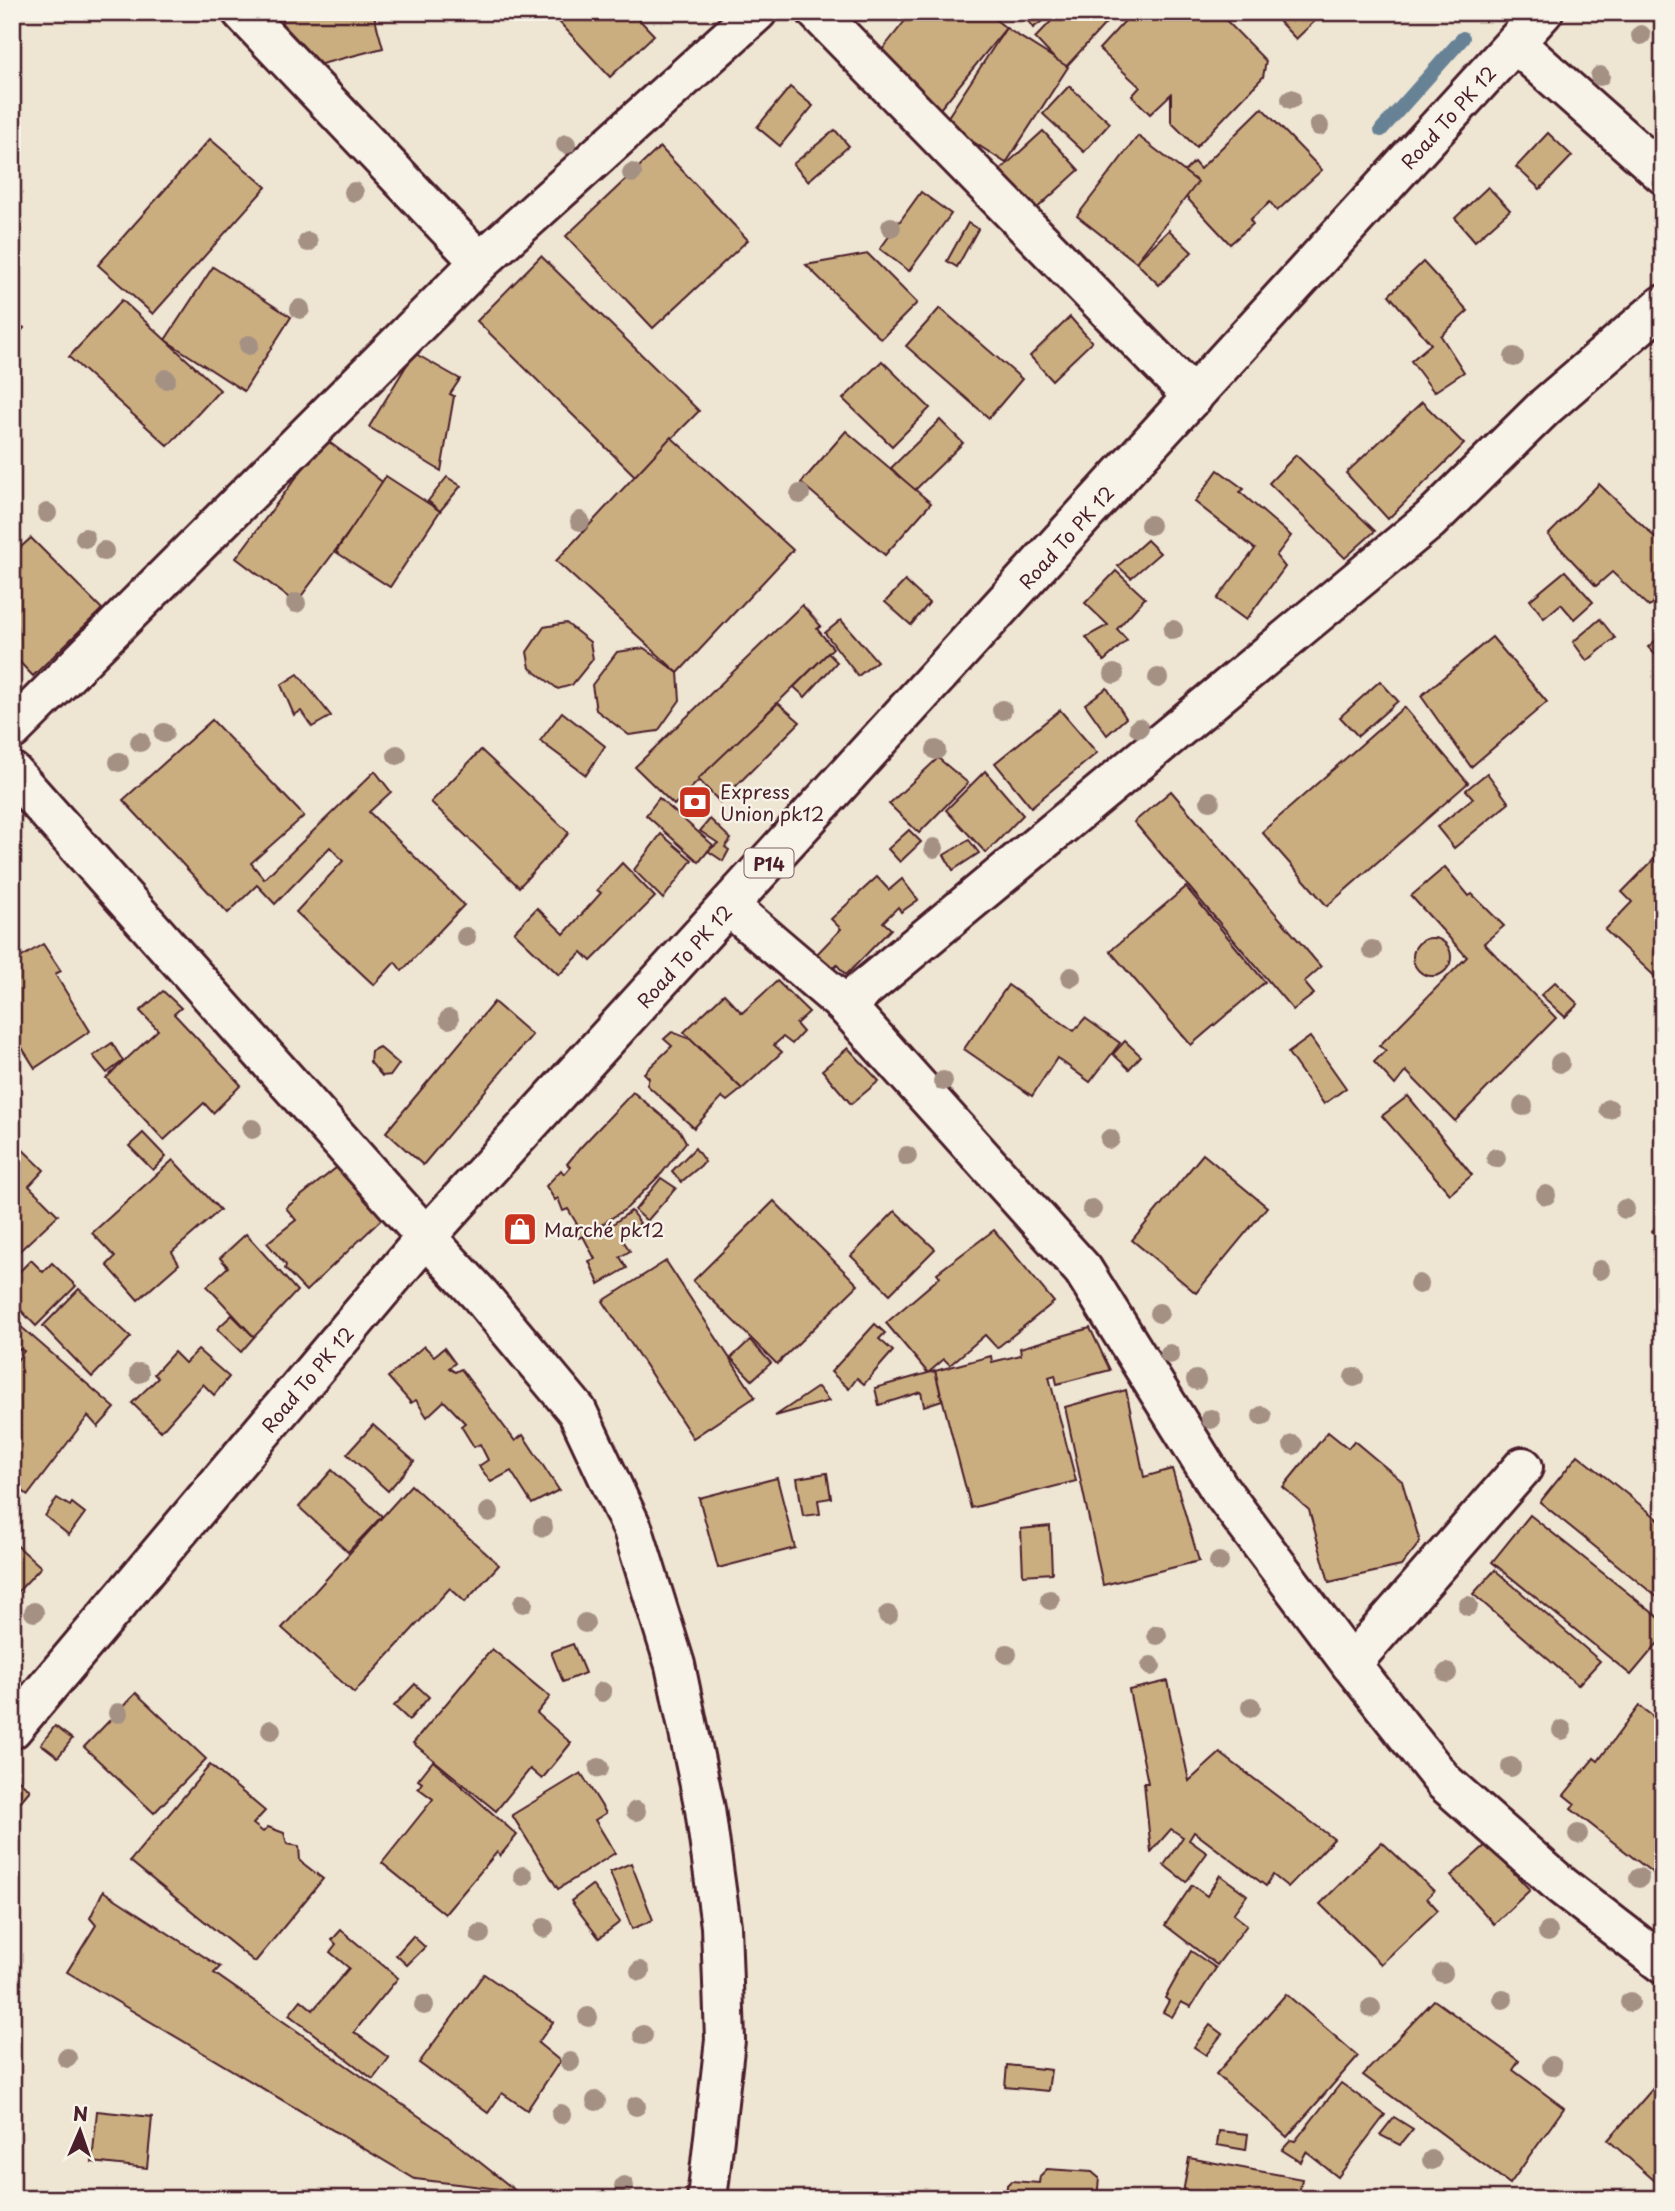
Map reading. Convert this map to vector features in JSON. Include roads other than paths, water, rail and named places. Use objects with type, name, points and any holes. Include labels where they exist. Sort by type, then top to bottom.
[{"type":"street","points":[[242,12],[480,262]]},
{"type":"street","points":[[12,730],[480,262],[757,12]]},
{"type":"street","points":[[817,12],[1194,397]]},
{"type":"street","name":"Road To PK 12","points":[[12,1729],[426,1237],[1543,12]]},
{"type":"street","points":[[1516,43],[1663,174]]},
{"type":"street","points":[[845,1005],[1430,520],[1546,406],[1663,306]]},
{"type":"street","points":[[12,772],[426,1237],[481,1295],[577,1411],[633,1530],[675,1665],[705,1809],[721,1926],[725,2040],[707,2199]]},
{"type":"street","points":[[729,906],[845,1005],[1083,1270],[1219,1488],[1351,1664],[1444,1782],[1562,1886],[1663,1964]]},
{"type":"street","points":[[1351,1664],[1523,1467]]},
{"type":"waterway","points":[[1381,130],[1463,38]]},
{"type":"place","name":"Express Union pk12","points":[[695,802]]},
{"type":"place","name":"Marché pk12","points":[[520,1229]]}]
